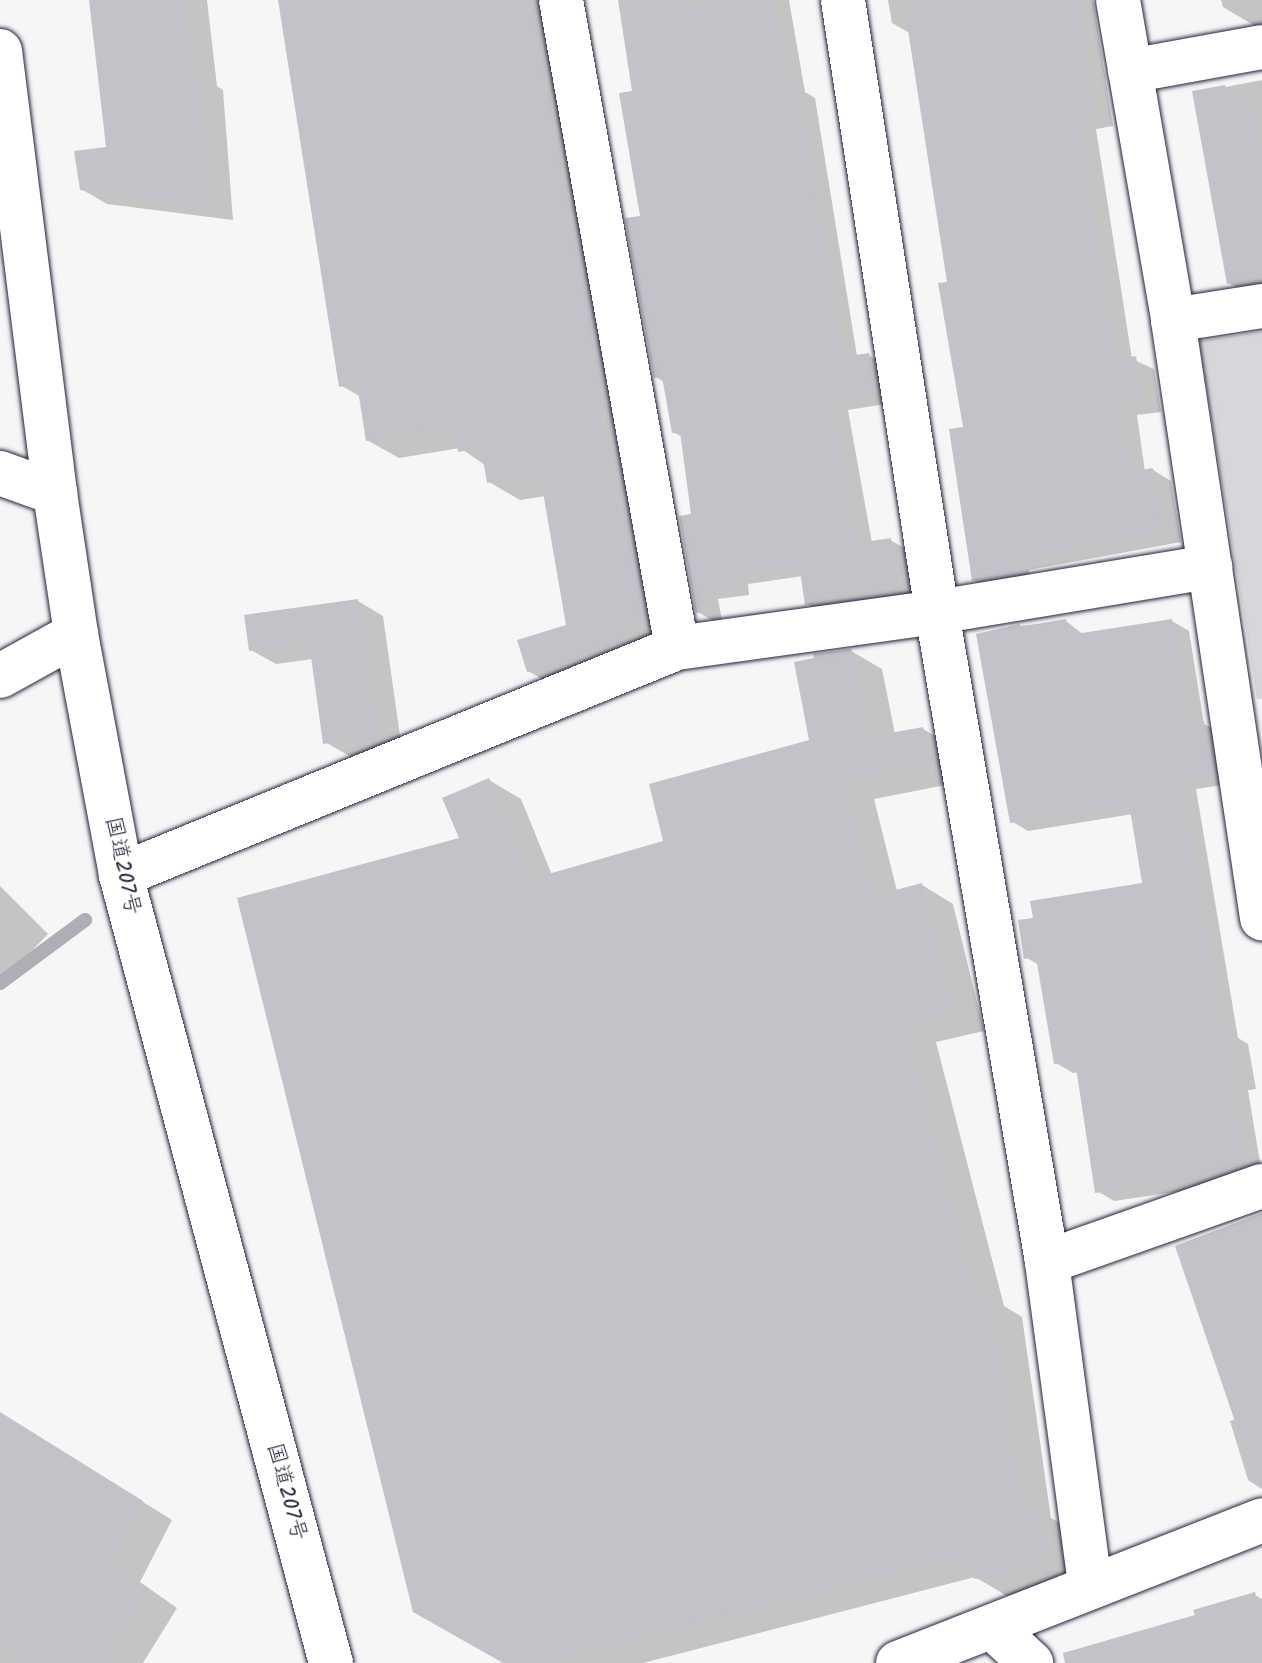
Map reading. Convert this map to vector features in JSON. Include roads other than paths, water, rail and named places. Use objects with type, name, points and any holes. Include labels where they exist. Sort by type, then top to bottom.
[{"type":"main road","points":[[561,0],[677,648]]},
{"type":"main road","points":[[843,0],[937,612],[1047,1262],[1090,1586]]},
{"type":"main road","points":[[1118,0],[1173,320],[1210,567],[1247,728],[1262,918]]},
{"type":"main road","points":[[1130,71],[1262,47]]},
{"type":"main road","name":"国道207号","points":[[0,51],[55,493],[76,634],[121,875],[331,1663]]},
{"type":"main road","points":[[1173,320],[1262,306]]},
{"type":"main road","points":[[0,473],[55,493]]},
{"type":"main road","points":[[121,875],[677,648],[937,612],[1210,567]]},
{"type":"main road","points":[[0,676],[76,634]]},
{"type":"main road","points":[[1047,1262],[1262,1186]]},
{"type":"main road","points":[[898,1663],[1262,1520]]},
{"type":"main road","points":[[993,1628],[1031,1663]]},
{"type":"waterway","points":[[0,983],[85,920]]}]
